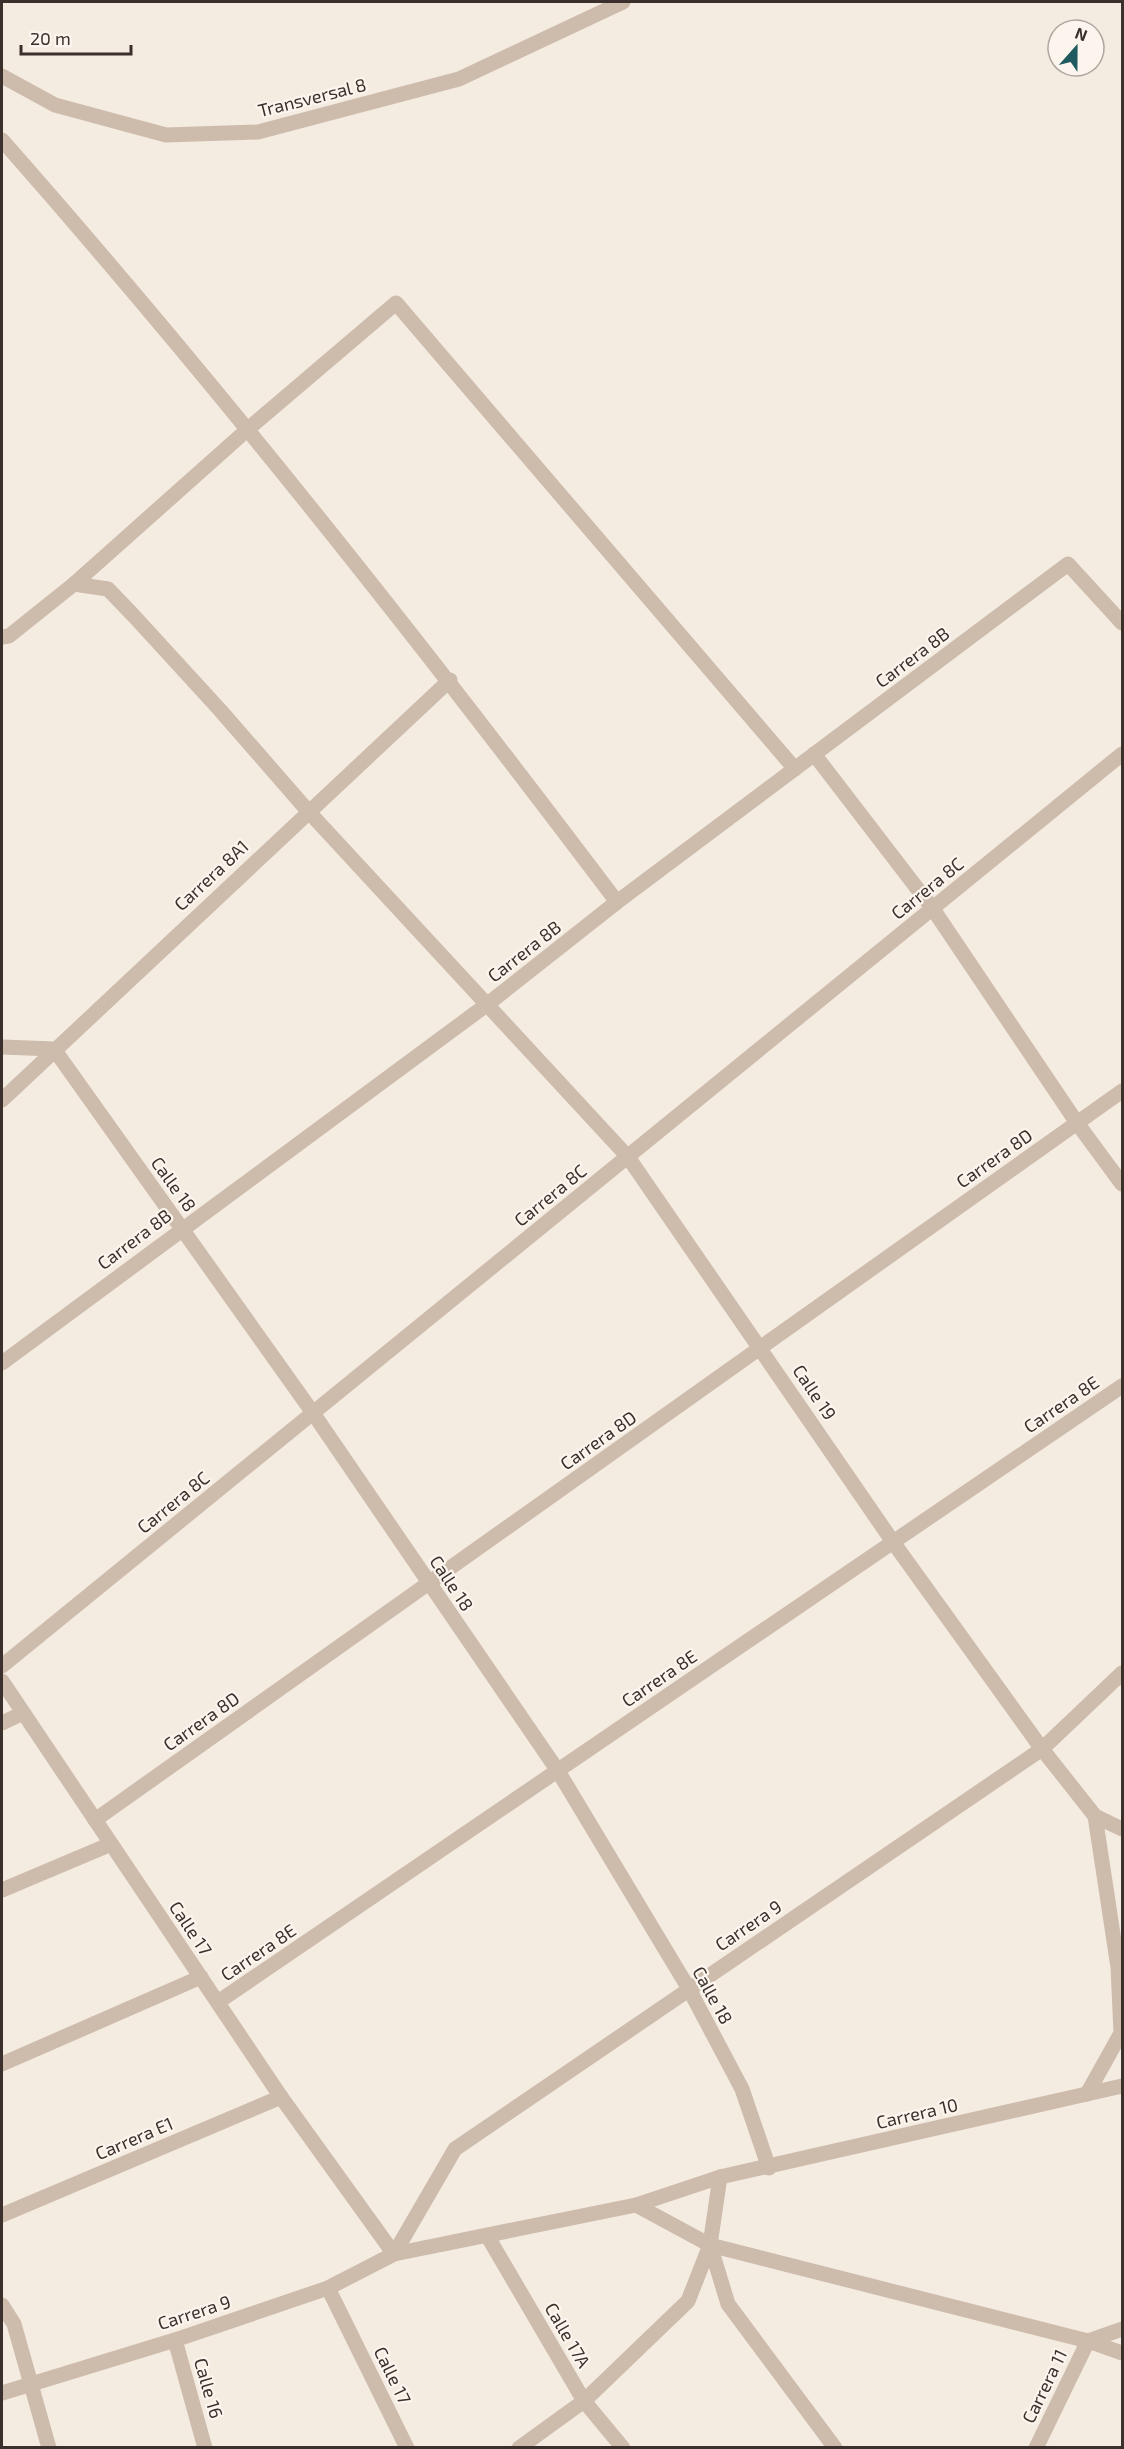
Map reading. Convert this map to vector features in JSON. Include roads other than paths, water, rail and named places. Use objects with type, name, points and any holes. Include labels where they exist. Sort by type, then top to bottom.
[{"type":"street","name":"Transversal 8","points":[[2,76],[54,105],[166,135],[258,132],[459,79],[622,2]]},
{"type":"street","points":[[2,140],[248,429],[450,680],[617,902]]},
{"type":"street","points":[[2,637],[9,636],[74,584],[248,429],[396,303],[795,768]]},
{"type":"street","name":"Carrera 8B","points":[[2,1363],[489,1003],[617,902],[1068,564],[1122,623]]},
{"type":"street","name":"Calle 19","points":[[74,584],[108,590],[220,710],[308,811],[489,1003],[628,1156],[893,1542],[1042,1749],[1095,1816]]},
{"type":"street","name":"Carrera 8A1","points":[[2,1100],[450,680]]},
{"type":"street","points":[[814,754],[933,909],[1077,1123],[1122,1184]]},
{"type":"street","name":"Carrera 8C","points":[[2,1666],[1122,754]]},
{"type":"street","points":[[2,1047],[54,1049]]},
{"type":"street","name":"Calle 18","points":[[54,1049],[314,1413],[558,1771],[689,1989],[742,2089],[769,2168]]},
{"type":"street","name":"Carrera 8D","points":[[95,1820],[1122,1091]]},
{"type":"street","name":"Carrera 8E","points":[[218,2002],[1122,1386]]},
{"type":"street","name":"Carrera 9","points":[[394,2254],[455,2149],[1042,1749],[1122,1673]]},
{"type":"street","name":"Calle 17","points":[[2,1681],[281,2097],[394,2254]]},
{"type":"street","points":[[2,1723],[23,1713]]},
{"type":"street","points":[[1095,1816],[1122,1829]]},
{"type":"street","points":[[1087,2094],[1121,2033],[1118,1967],[1095,1816]]},
{"type":"street","points":[[2,1890],[111,1844]]},
{"type":"street","name":"Carrera 8E","points":[[2,2064],[201,1977]]},
{"type":"street","name":"Carrera 10","points":[[720,2177],[769,2168],[1122,2086]]},
{"type":"street","name":"Carrera E1","points":[[2,2215],[281,2097]]},
{"type":"street","points":[[519,2448],[584,2401],[688,2301],[710,2245],[720,2177]]},
{"type":"street","name":"Carrera 9","points":[[2,2393],[175,2340],[328,2288],[394,2254],[488,2237],[636,2205],[720,2177]]},
{"type":"street","points":[[636,2205],[710,2245],[1088,2341],[1122,2353]]},
{"type":"street","name":"Calle 17A","points":[[488,2237],[584,2401],[623,2448]]},
{"type":"street","points":[[710,2245],[728,2304],[835,2448]]},
{"type":"street","name":"Calle 17","points":[[328,2288],[407,2448]]},
{"type":"street","points":[[2,2305],[14,2324],[33,2382],[49,2448]]},
{"type":"street","points":[[1088,2341],[1122,2329]]},
{"type":"street","name":"Calle 16","points":[[175,2340],[205,2448]]},
{"type":"street","name":"Carrera 11","points":[[1036,2448],[1088,2341]]}]
